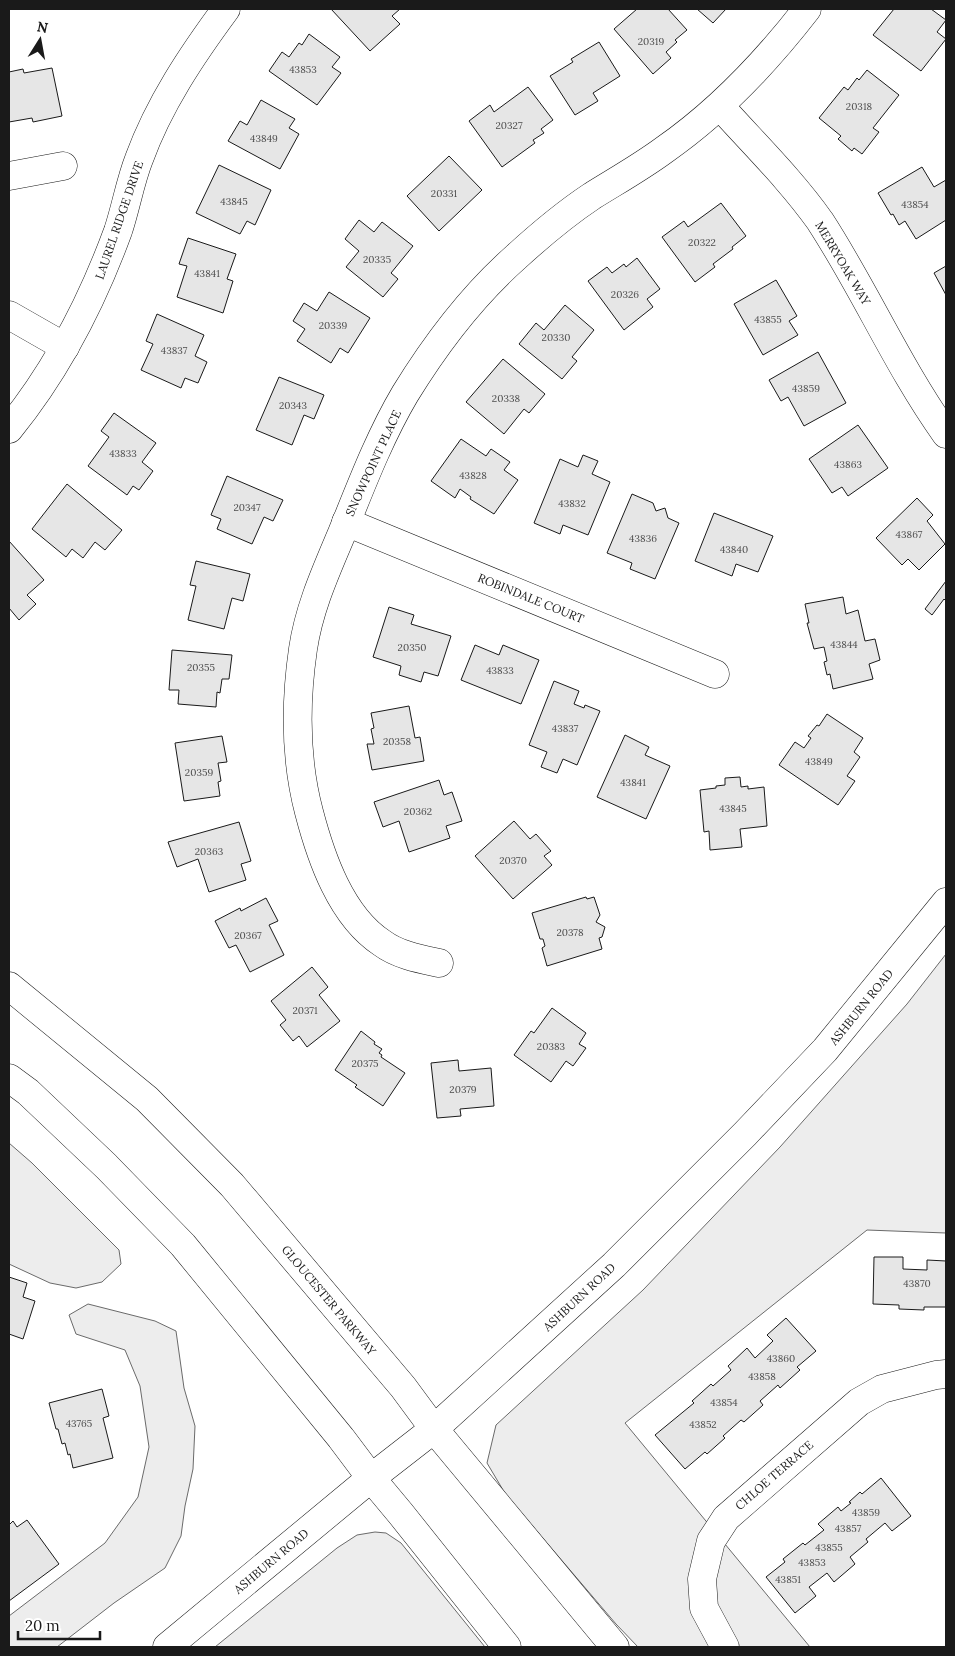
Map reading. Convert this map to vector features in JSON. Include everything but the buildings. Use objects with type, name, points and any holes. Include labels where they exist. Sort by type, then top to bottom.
[{"type":"street","name":"LAUREL RIDGE DRIVE","points":[[9,429],[24,410],[65,347],[94,292],[118,230],[139,158],[165,102],[197,48],[226,9]]},
{"type":"street","name":"SNOWPOINT PLACE","points":[[439,963],[410,956],[382,944],[353,917],[325,861],[314,831],[306,801],[301,770],[297,708],[303,647],[318,593],[378,446],[404,396],[439,343],[478,296],[514,258],[554,224],[591,197],[665,150],[720,106],[759,67],[807,9]]},
{"type":"street","name":"MERRYOAK WAY","points":[[720,106],[794,188],[819,220],[923,400],[946,434]]},
{"type":"street","points":[[9,176],[63,166]]},
{"type":"street","points":[[9,314],[65,347]]},
{"type":"street","name":"ROBINDALE COURT","points":[[346,522],[715,674]]},
{"type":"street","name":"ASHBURN ROAD","points":[[167,1647],[371,1478],[434,1429],[614,1265],[745,1134],[825,1050],[946,902]]},
{"type":"street","name":"GLOUCESTER PARKWAY","points":[[9,986],[147,1099],[232,1185],[403,1387],[434,1429],[615,1647]]},
{"type":"street","points":[[9,1078],[28,1092],[106,1166],[183,1245],[507,1647]]},
{"type":"street","name":"CHLOE TERRACE","points":[[725,1647],[704,1608],[702,1579],[711,1541],[726,1518],[859,1402],[882,1389],[946,1374]]},
{"type":"shaded area","points":[[946,954],[946,1233],[867,1230],[625,1423],[810,1647],[638,1647],[616,1624],[506,1495],[487,1463],[496,1425],[643,1290],[780,1147],[907,1004]]},
{"type":"shaded area","points":[[9,1143],[32,1163],[119,1250],[121,1264],[102,1282],[76,1288],[50,1283],[9,1264]]},
{"type":"shaded area","points":[[88,1304],[155,1321],[176,1331],[184,1388],[195,1426],[193,1469],[181,1536],[165,1568],[114,1603],[57,1647],[9,1647],[9,1616],[105,1543],[138,1497],[149,1447],[140,1386],[125,1350],[76,1334],[69,1315]]},
{"type":"shaded area","points":[[375,1532],[386,1533],[401,1543],[485,1647],[215,1647],[337,1548],[357,1535]]}]
